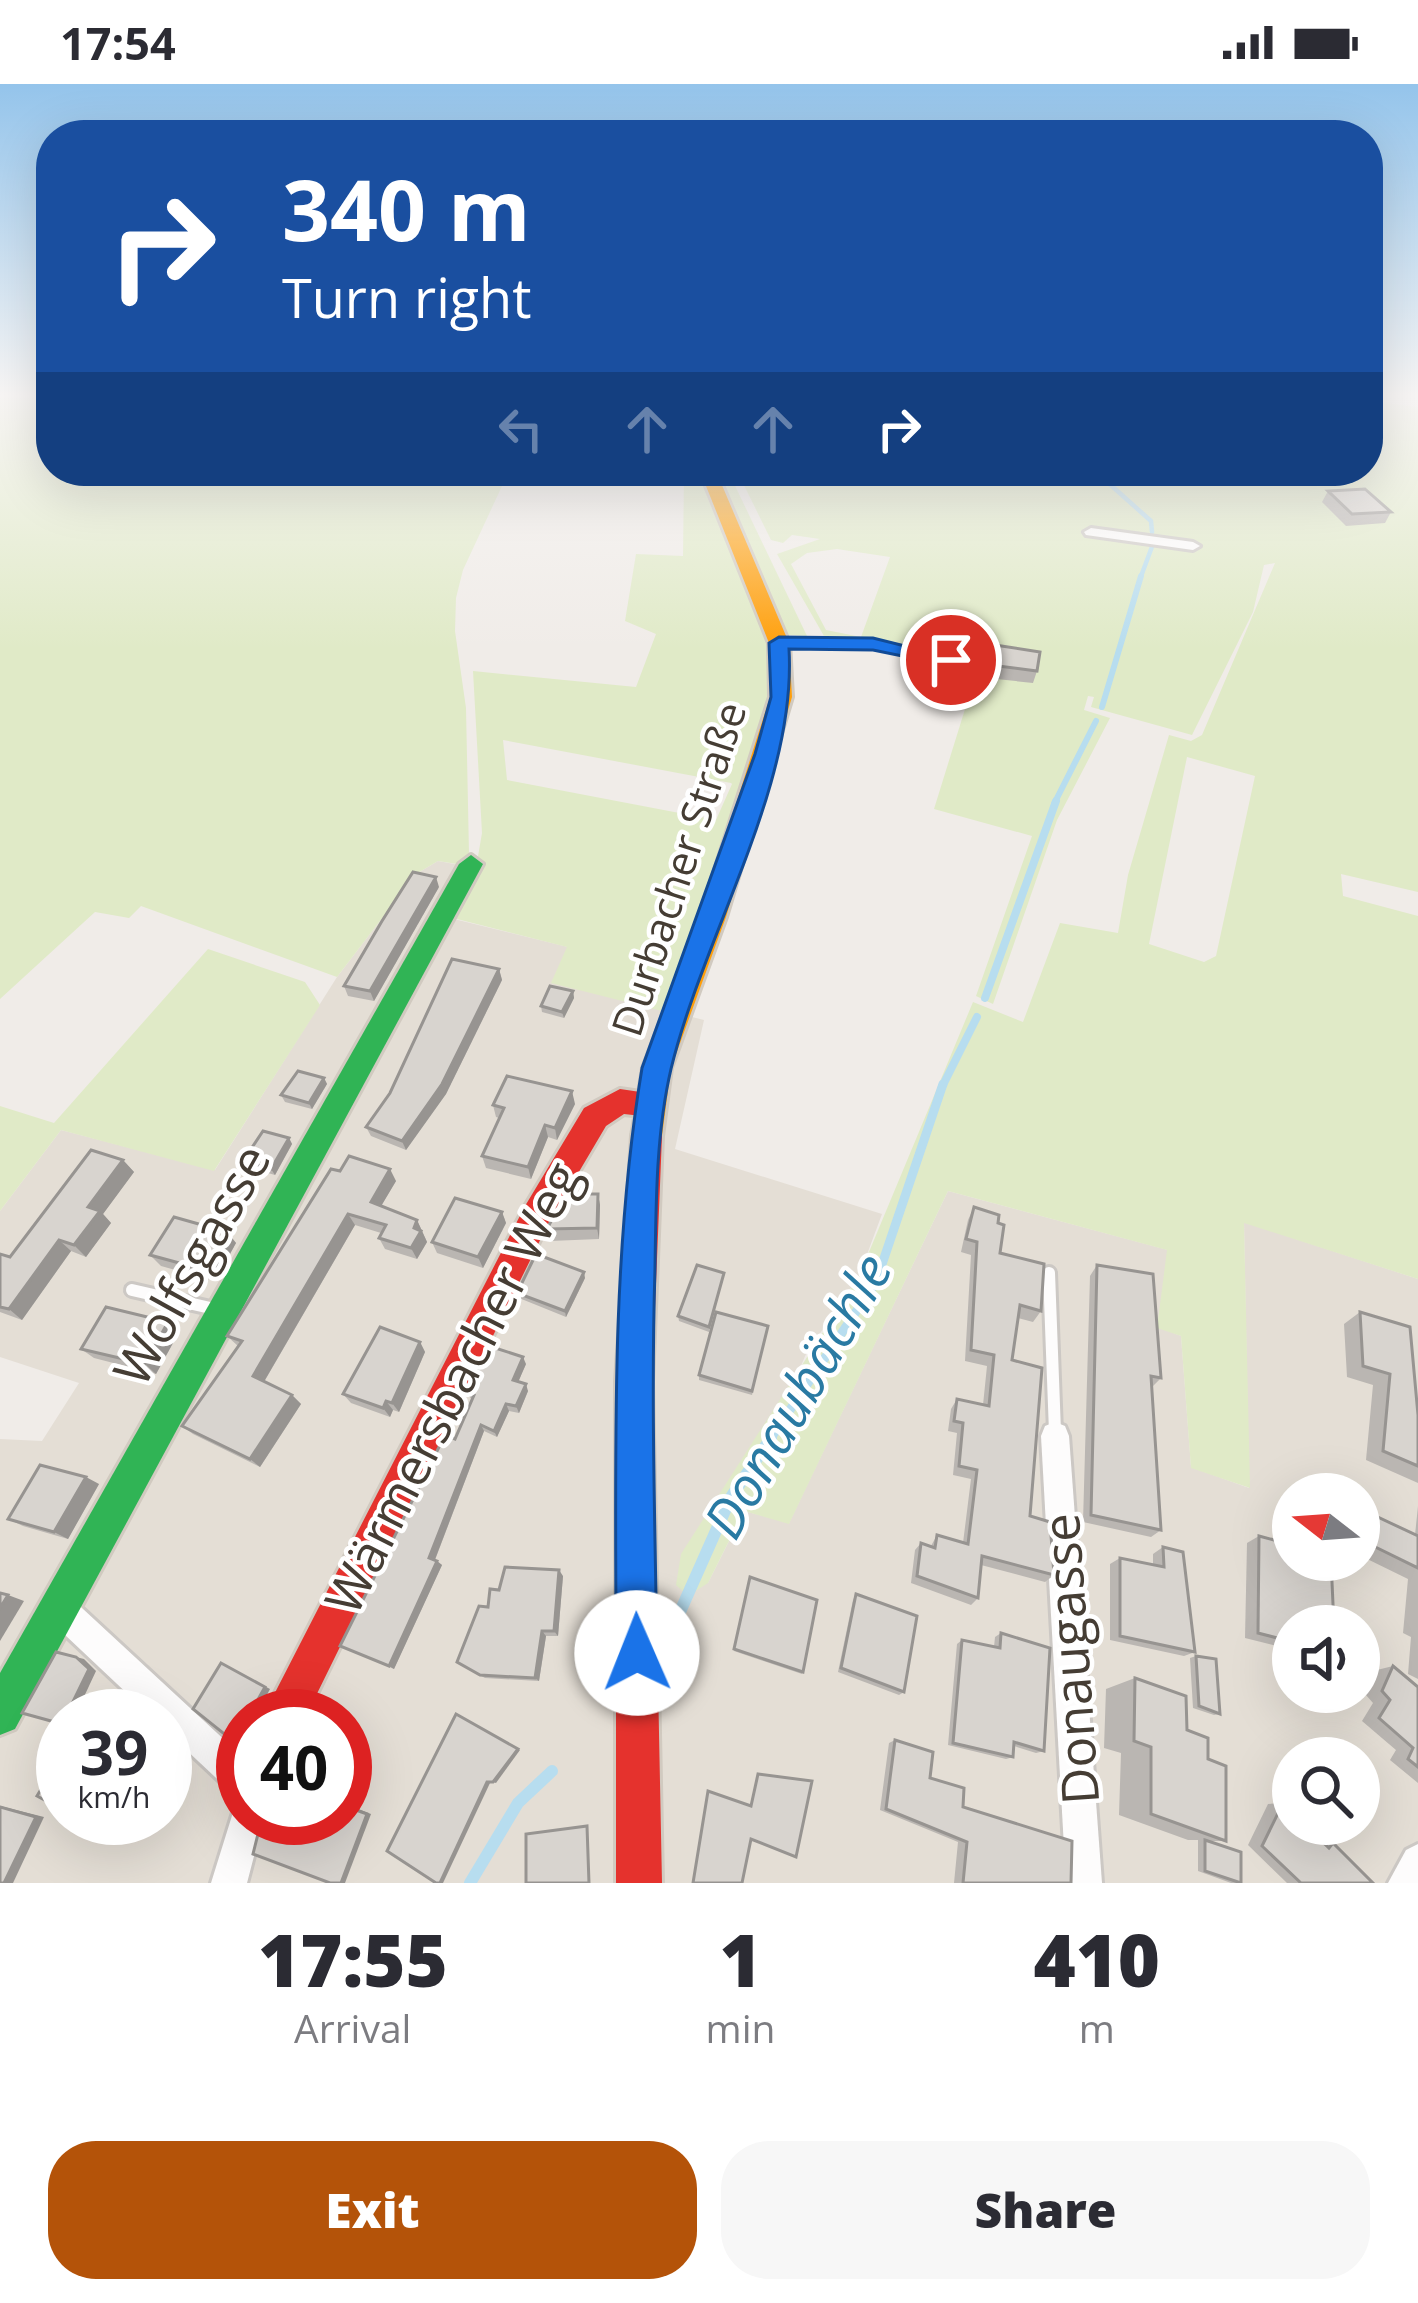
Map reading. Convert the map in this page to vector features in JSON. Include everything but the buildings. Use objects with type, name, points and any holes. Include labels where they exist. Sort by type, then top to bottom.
[{"type":"street","name":"Durbacher Straße","points":[[639,1883],[634,1382],[640,1203],[651,1105],[657,1068],[766,754],[781,697],[779,643],[714,486]]},
{"type":"street","points":[[1091,532],[1193,547]]},
{"type":"street","name":"Wolfsgasse","points":[[0,1714],[471,865]]},
{"type":"street","name":"Wärmersbacher Weg","points":[[298,1689],[536,1216],[595,1117],[620,1101],[651,1105]]},
{"type":"street","name":"Donaugasse","points":[[1055,1436],[1084,1883]]},
{"type":"street","points":[[58,1607],[216,1755]]},
{"type":"street","points":[[229,1883],[240,1845]]},
{"type":"street","points":[[1406,1883],[1418,1862]]},
{"type":"lane","points":[[779,643],[873,644],[951,660]]},
{"type":"lane","points":[[1049,1274],[1055,1436]]},
{"type":"lane","points":[[132,1290],[222,1310]]},
{"type":"shaded area","points":[[438,861],[476,868],[454,919],[568,947],[552,982],[704,1020],[675,1149],[882,1214],[859,1276],[806,1354],[708,1583],[744,1511],[789,1523],[948,1191],[1168,1250],[1158,1327],[1181,1336],[1191,1467],[1249,1488],[1244,1222],[1418,1279],[1418,1883],[0,1883],[0,1439],[42,1441],[79,1383],[0,1357],[0,1211],[61,1130],[215,1170],[337,977],[416,874]]},
{"type":"green space","points":[[0,481],[36,481],[36,486],[502,486],[463,570],[456,598],[455,631],[466,708],[469,853],[463,865],[438,861],[416,874],[337,977],[141,906],[129,918],[95,912],[0,999]]},
{"type":"green space","points":[[1383,481],[1418,481],[1418,892],[1341,874],[1343,896],[1418,916],[1418,1279],[1244,1223],[1250,1488],[1191,1468],[1181,1336],[1157,1328],[1167,1250],[948,1191],[789,1524],[744,1511],[708,1583],[688,1596],[676,1585],[681,1554],[859,1276],[973,1002],[1023,1022],[1060,923],[1118,933],[1128,875],[1169,735],[1191,741],[1202,735],[1275,563],[1264,565],[1253,612],[1192,735],[1091,707],[1094,697],[1088,696],[1084,710],[1110,718],[1057,820],[993,1004],[976,996],[1032,836],[934,809],[970,693],[925,673],[905,654],[824,636],[777,554],[820,539],[792,535],[783,543],[771,540],[744,486],[1383,486]],"holes":[[[837,549],[890,557],[861,637],[826,630],[791,564],[807,553]],[[1187,757],[1255,776],[1216,956],[1204,962],[1149,944]]]},
{"type":"green space","points":[[684,486],[704,486],[756,598],[770,642],[765,721],[752,771],[666,1012],[551,983],[567,947],[453,918],[476,868],[482,833],[473,671],[636,687],[656,634],[625,621],[636,554],[683,556]],"holes":[[[503,740],[732,784],[716,820],[507,780]]]},
{"type":"green space","points":[[723,486],[735,486],[807,636],[788,635]]},
{"type":"green space","points":[[208,949],[305,982],[320,1005],[214,1171],[61,1130],[0,1211],[0,1106],[54,1123]]},
{"type":"waterway","name":"Donaubächle","points":[[1112,486],[1151,521],[1152,532]]},
{"type":"waterway","name":"Donaubächle","points":[[1141,578],[1153,544]]},
{"type":"waterway","name":"Donaubächle","points":[[1102,707],[1141,578]]},
{"type":"waterway","name":"Donaubächle","points":[[1054,804],[1096,721]]},
{"type":"waterway","name":"Donaubächle","points":[[985,998],[1056,801]]},
{"type":"waterway","name":"Donaubächle","points":[[942,1087],[977,1017]]},
{"type":"waterway","name":"Donaubächle","points":[[769,1441],[876,1282],[943,1084]]},
{"type":"waterway","name":"Donaubächle","points":[[668,1639],[731,1497],[771,1438]]},
{"type":"waterway","name":"Donaubächle","points":[[470,1883],[518,1803],[552,1771]]},
{"type":"traffic: fast","points":[[0,1714],[471,864]]},
{"type":"traffic: slow","points":[[647,1136],[657,1068],[713,917],[781,697],[779,643],[714,486]]},
{"type":"traffic: jam","points":[[298,1689],[536,1216],[595,1117],[620,1101],[651,1104]]},
{"type":"traffic: jam","points":[[639,1883],[634,1382],[647,1136]]},
{"type":"route","points":[[637,1653],[634,1382],[640,1203],[651,1105],[657,1068],[766,754],[781,697],[779,643],[873,644],[951,660]]}]
